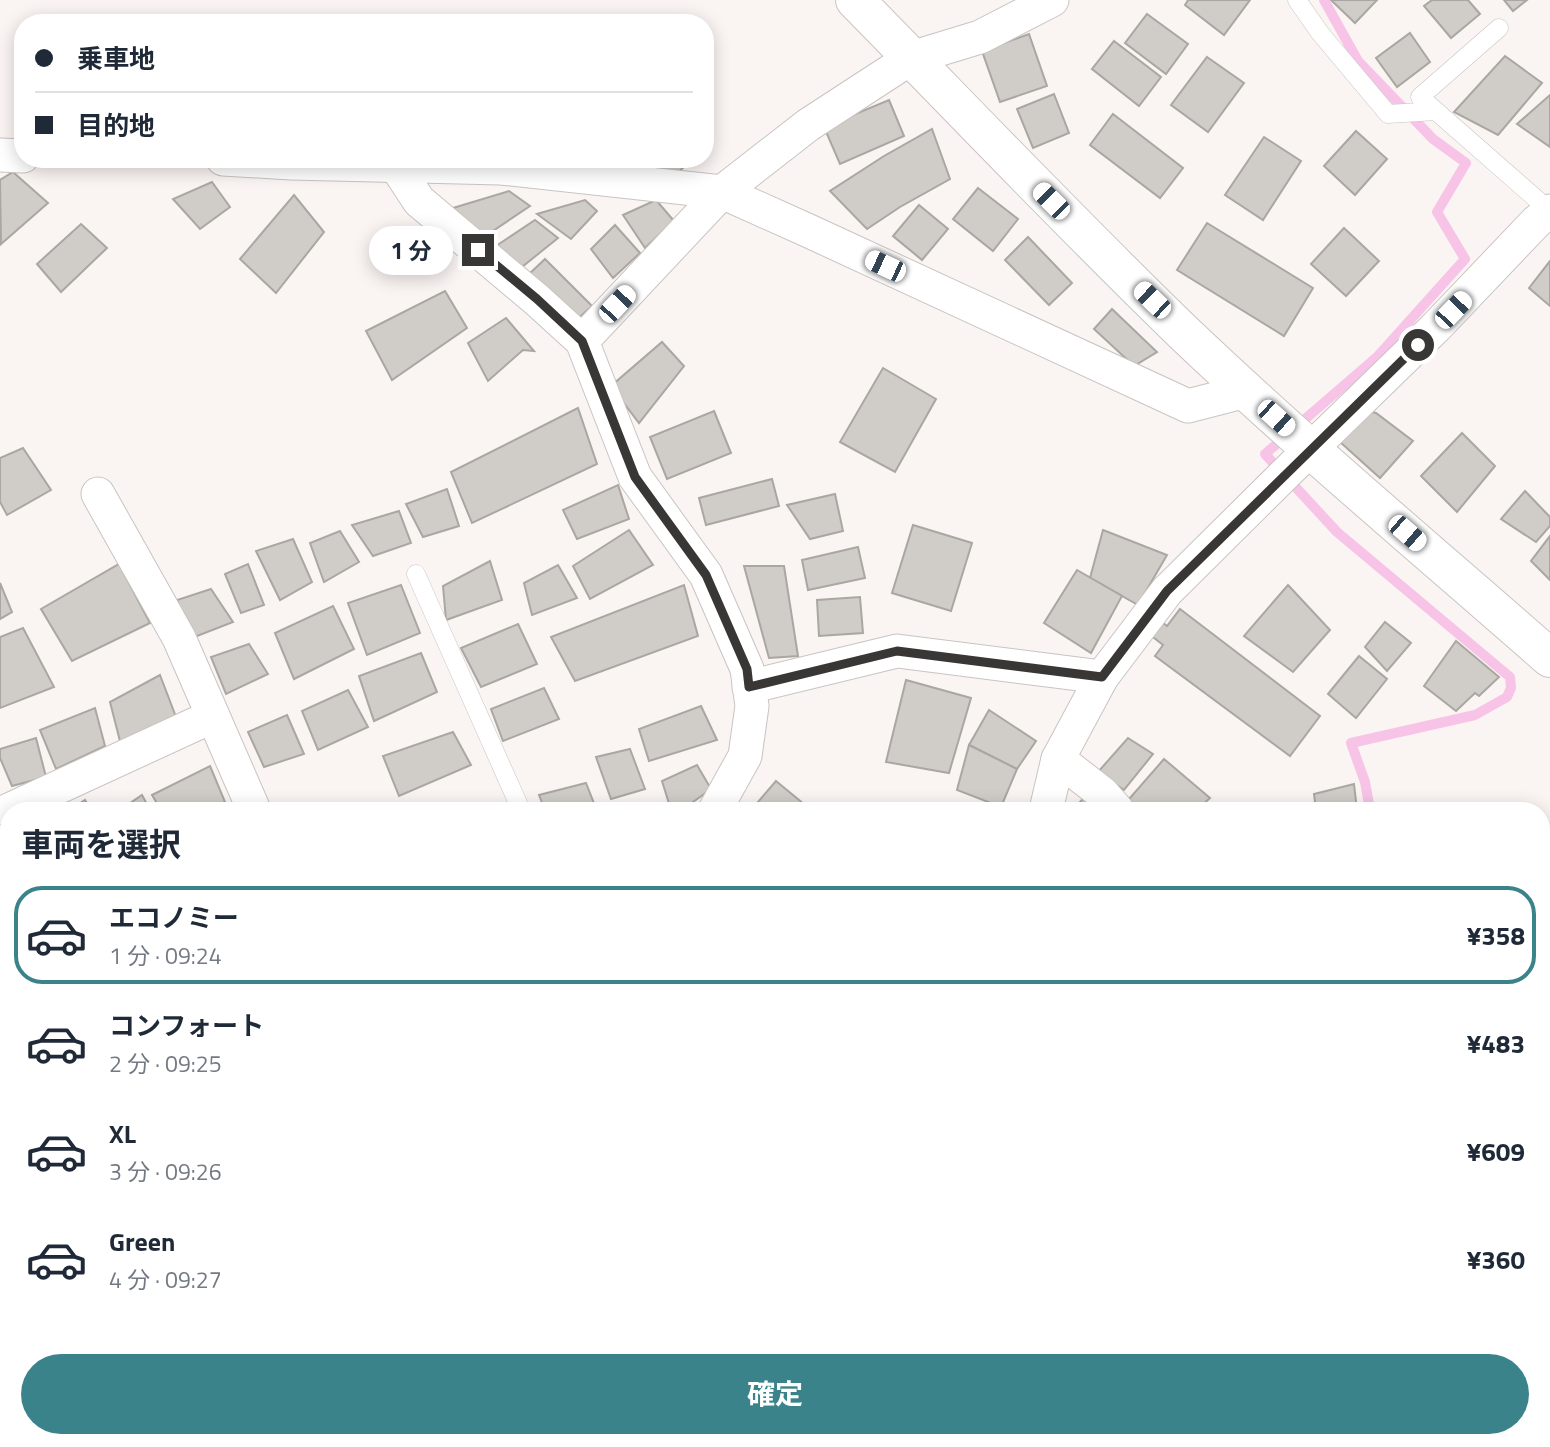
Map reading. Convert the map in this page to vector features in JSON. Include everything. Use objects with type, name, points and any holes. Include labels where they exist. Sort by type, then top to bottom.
[{"type":"street","points":[[855,0],[1118,267],[1246,391],[1550,658]]},
{"type":"street","points":[[582,341],[722,192],[808,124],[911,58],[980,37],[1052,0]]},
{"type":"street","points":[[397,168],[418,201],[537,299],[582,341],[635,477],[706,575],[747,669],[752,706],[744,755],[719,802]]},
{"type":"street","points":[[501,168],[722,192],[1188,407],[1246,391]]},
{"type":"street","points":[[1048,802],[1058,758],[1102,677],[1167,591],[1550,211]]},
{"type":"street","points":[[98,494],[179,638],[251,802]]},
{"type":"street","points":[[749,687],[897,651],[1102,677]]},
{"type":"street","points":[[30,802],[213,716]]},
{"type":"street","points":[[1058,758],[1109,802]]},
{"type":"lane","points":[[1297,0],[1320,33],[1388,114],[1436,111]]},
{"type":"lane","points":[[1499,29],[1420,97],[1550,211]]},
{"type":"lane","points":[[416,574],[517,802]]},
{"type":"building","points":[[1188,0],[1250,0],[1224,35],[1185,5]]},
{"type":"building","points":[[1331,0],[1377,0],[1355,23]]},
{"type":"building","points":[[1432,0],[1468,0],[1480,14],[1451,38],[1424,6]]},
{"type":"building","points":[[1504,0],[1527,0],[1513,11]]},
{"type":"building","points":[[1147,14],[1188,44],[1166,74],[1125,43]]},
{"type":"building","points":[[1410,33],[1430,62],[1397,87],[1376,58]]},
{"type":"building","points":[[1029,34],[1047,86],[1000,102],[982,51]]},
{"type":"building","points":[[1114,41],[1161,77],[1139,106],[1092,69]]},
{"type":"building","points":[[1505,56],[1542,83],[1498,135],[1454,112]]},
{"type":"building","points":[[1207,57],[1244,83],[1208,132],[1171,105]]},
{"type":"building","points":[[1054,94],[1069,133],[1033,148],[1017,109]]},
{"type":"building","points":[[1550,95],[1550,147],[1517,124]]},
{"type":"building","points":[[889,100],[904,136],[840,164],[824,127]]},
{"type":"building","points":[[1113,114],[1183,168],[1160,198],[1090,145]]},
{"type":"building","points":[[932,129],[950,179],[867,229],[830,191],[884,156]]},
{"type":"building","points":[[1356,131],[1387,159],[1355,195],[1324,166]]},
{"type":"building","points":[[1264,137],[1301,161],[1263,220],[1225,195]]},
{"type":"building","points":[[651,168],[683,168],[666,184]]},
{"type":"building","points":[[13,172],[48,203],[1,244],[0,180]]},
{"type":"building","points":[[212,182],[230,207],[200,229],[173,199]]},
{"type":"building","points":[[978,188],[1018,219],[993,251],[953,219]]},
{"type":"building","points":[[509,191],[530,206],[484,237],[453,208]]},
{"type":"building","points":[[294,195],[324,232],[276,293],[240,259]]},
{"type":"building","points":[[585,200],[597,211],[571,239],[537,214]]},
{"type":"building","points":[[656,200],[674,221],[645,248],[623,215]]},
{"type":"building","points":[[919,205],[948,229],[922,260],[893,236]]},
{"type":"building","points":[[535,220],[558,238],[517,271],[490,250]]},
{"type":"building","points":[[1207,223],[1313,288],[1284,336],[1177,270]]},
{"type":"building","points":[[81,224],[107,248],[61,292],[37,264]]},
{"type":"building","points":[[615,225],[640,253],[613,278],[591,249]]},
{"type":"building","points":[[1344,228],[1379,261],[1346,296],[1311,264]]},
{"type":"building","points":[[1028,237],[1072,283],[1049,305],[1005,260]]},
{"type":"building","points":[[545,259],[592,306],[573,323],[527,276]]},
{"type":"building","points":[[1550,261],[1550,306],[1529,288]]},
{"type":"building","points":[[445,291],[467,328],[392,380],[366,331]]},
{"type":"building","points":[[1112,309],[1157,352],[1134,366],[1094,329]]},
{"type":"building","points":[[506,318],[534,351],[523,350],[488,381],[468,343]]},
{"type":"building","points":[[662,342],[684,366],[639,423],[611,386]]},
{"type":"building","points":[[883,368],[936,399],[895,472],[840,442]]},
{"type":"building","points":[[578,408],[597,464],[472,523],[451,472]]},
{"type":"building","points":[[714,411],[731,453],[667,479],[650,437]]},
{"type":"building","points":[[1368,411],[1376,413],[1413,441],[1380,478],[1340,442]]},
{"type":"building","points":[[1462,433],[1495,466],[1457,512],[1421,476]]},
{"type":"building","points":[[23,448],[51,490],[7,515],[0,502],[0,458]]},
{"type":"building","points":[[772,479],[779,506],[706,525],[699,498]]},
{"type":"building","points":[[618,485],[629,519],[577,539],[563,510]]},
{"type":"building","points":[[447,489],[459,526],[423,537],[406,504]]},
{"type":"building","points":[[1525,491],[1550,517],[1550,526],[1536,542],[1501,519]]},
{"type":"building","points":[[835,494],[843,531],[810,539],[787,505]]},
{"type":"building","points":[[399,511],[411,543],[373,556],[352,525]]},
{"type":"building","points":[[913,525],[972,543],[951,611],[892,593]]},
{"type":"building","points":[[629,530],[653,565],[590,599],[573,566]]},
{"type":"building","points":[[1103,530],[1167,555],[1138,605],[1090,578]]},
{"type":"building","points":[[340,531],[359,562],[324,582],[310,543]]},
{"type":"building","points":[[1550,536],[1550,580],[1531,561]]},
{"type":"building","points":[[293,539],[312,582],[280,600],[256,551]]},
{"type":"building","points":[[858,547],[865,578],[808,590],[802,560]]},
{"type":"building","points":[[490,561],[502,600],[446,620],[443,586]]},
{"type":"building","points":[[119,564],[150,623],[72,661],[41,609]]},
{"type":"building","points":[[248,564],[264,605],[241,613],[225,574]]},
{"type":"building","points":[[558,565],[577,598],[532,615],[524,583]]},
{"type":"building","points":[[744,566],[784,566],[798,656],[769,658]]},
{"type":"building","points":[[1077,570],[1122,596],[1091,653],[1044,623]]},
{"type":"building","points":[[0,583],[12,612],[0,619]]},
{"type":"building","points":[[401,585],[420,633],[367,655],[348,603]]},
{"type":"building","points":[[684,585],[698,636],[575,681],[551,637]]},
{"type":"building","points":[[1288,585],[1330,630],[1293,672],[1244,636]]},
{"type":"building","points":[[211,589],[233,622],[192,638],[177,600]]},
{"type":"building","points":[[860,597],[863,633],[819,636],[817,600]]},
{"type":"building","points":[[333,606],[354,649],[294,679],[275,633]]},
{"type":"building","points":[[1180,609],[1320,716],[1290,756],[1155,656],[1163,645],[1149,634],[1162,622],[1167,626]]},
{"type":"building","points":[[1385,622],[1411,643],[1387,671],[1365,647]]},
{"type":"building","points":[[518,624],[537,664],[481,687],[461,648]]},
{"type":"building","points":[[23,628],[54,687],[0,708],[0,637]]},
{"type":"building","points":[[1456,641],[1499,677],[1479,696],[1475,693],[1456,711],[1424,686]]},
{"type":"building","points":[[249,644],[268,674],[226,694],[211,657]]},
{"type":"building","points":[[421,653],[437,692],[374,721],[359,676]]},
{"type":"building","points":[[1359,656],[1387,679],[1356,718],[1328,694]]},
{"type":"building","points":[[160,675],[176,717],[121,745],[110,702]]},
{"type":"building","points":[[906,680],[971,698],[949,773],[886,762]]},
{"type":"building","points":[[544,688],[559,719],[503,741],[491,709]]},
{"type":"building","points":[[348,690],[368,727],[318,750],[302,711]]},
{"type":"building","points":[[701,706],[717,740],[649,761],[639,729]]},
{"type":"building","points":[[95,708],[105,746],[56,769],[40,730]]},
{"type":"building","points":[[989,710],[1036,741],[1017,769],[969,745]]},
{"type":"building","points":[[287,715],[304,754],[264,767],[248,732]]},
{"type":"building","points":[[453,732],[471,765],[399,796],[383,756]]},
{"type":"building","points":[[36,738],[46,777],[12,786],[0,758],[0,749]]},
{"type":"building","points":[[1128,738],[1153,754],[1124,790],[1098,772]]},
{"type":"building","points":[[969,745],[1017,769],[1003,802],[988,802],[957,790]]},
{"type":"building","points":[[630,749],[645,789],[611,799],[596,757]]},
{"type":"building","points":[[1164,759],[1210,798],[1206,802],[1126,802]]},
{"type":"building","points":[[697,765],[711,789],[693,802],[669,802],[662,781]]},
{"type":"building","points":[[210,766],[225,802],[156,802],[152,795]]},
{"type":"building","points":[[776,781],[802,802],[758,802]]},
{"type":"building","points":[[586,783],[593,802],[542,802],[539,795]]},
{"type":"building","points":[[1354,784],[1356,802],[1315,802],[1314,794]]},
{"type":"building","points":[[142,795],[146,802],[132,802]]},
{"type":"building","points":[[1087,795],[1094,802],[1080,802]]},
{"type":"waterway","points":[[1297,426],[1377,357],[1465,259],[1437,212],[1466,163],[1433,139],[1358,61],[1324,0]]},
{"type":"waterway","points":[[1286,436],[1265,454],[1337,532],[1510,677],[1511,688],[1507,697],[1475,715],[1351,743],[1365,782],[1369,802]]},
{"type":"route","points":[[478,250],[582,341],[635,477],[706,575],[747,669],[749,687],[897,651],[1102,677],[1167,591],[1418,345]]}]
